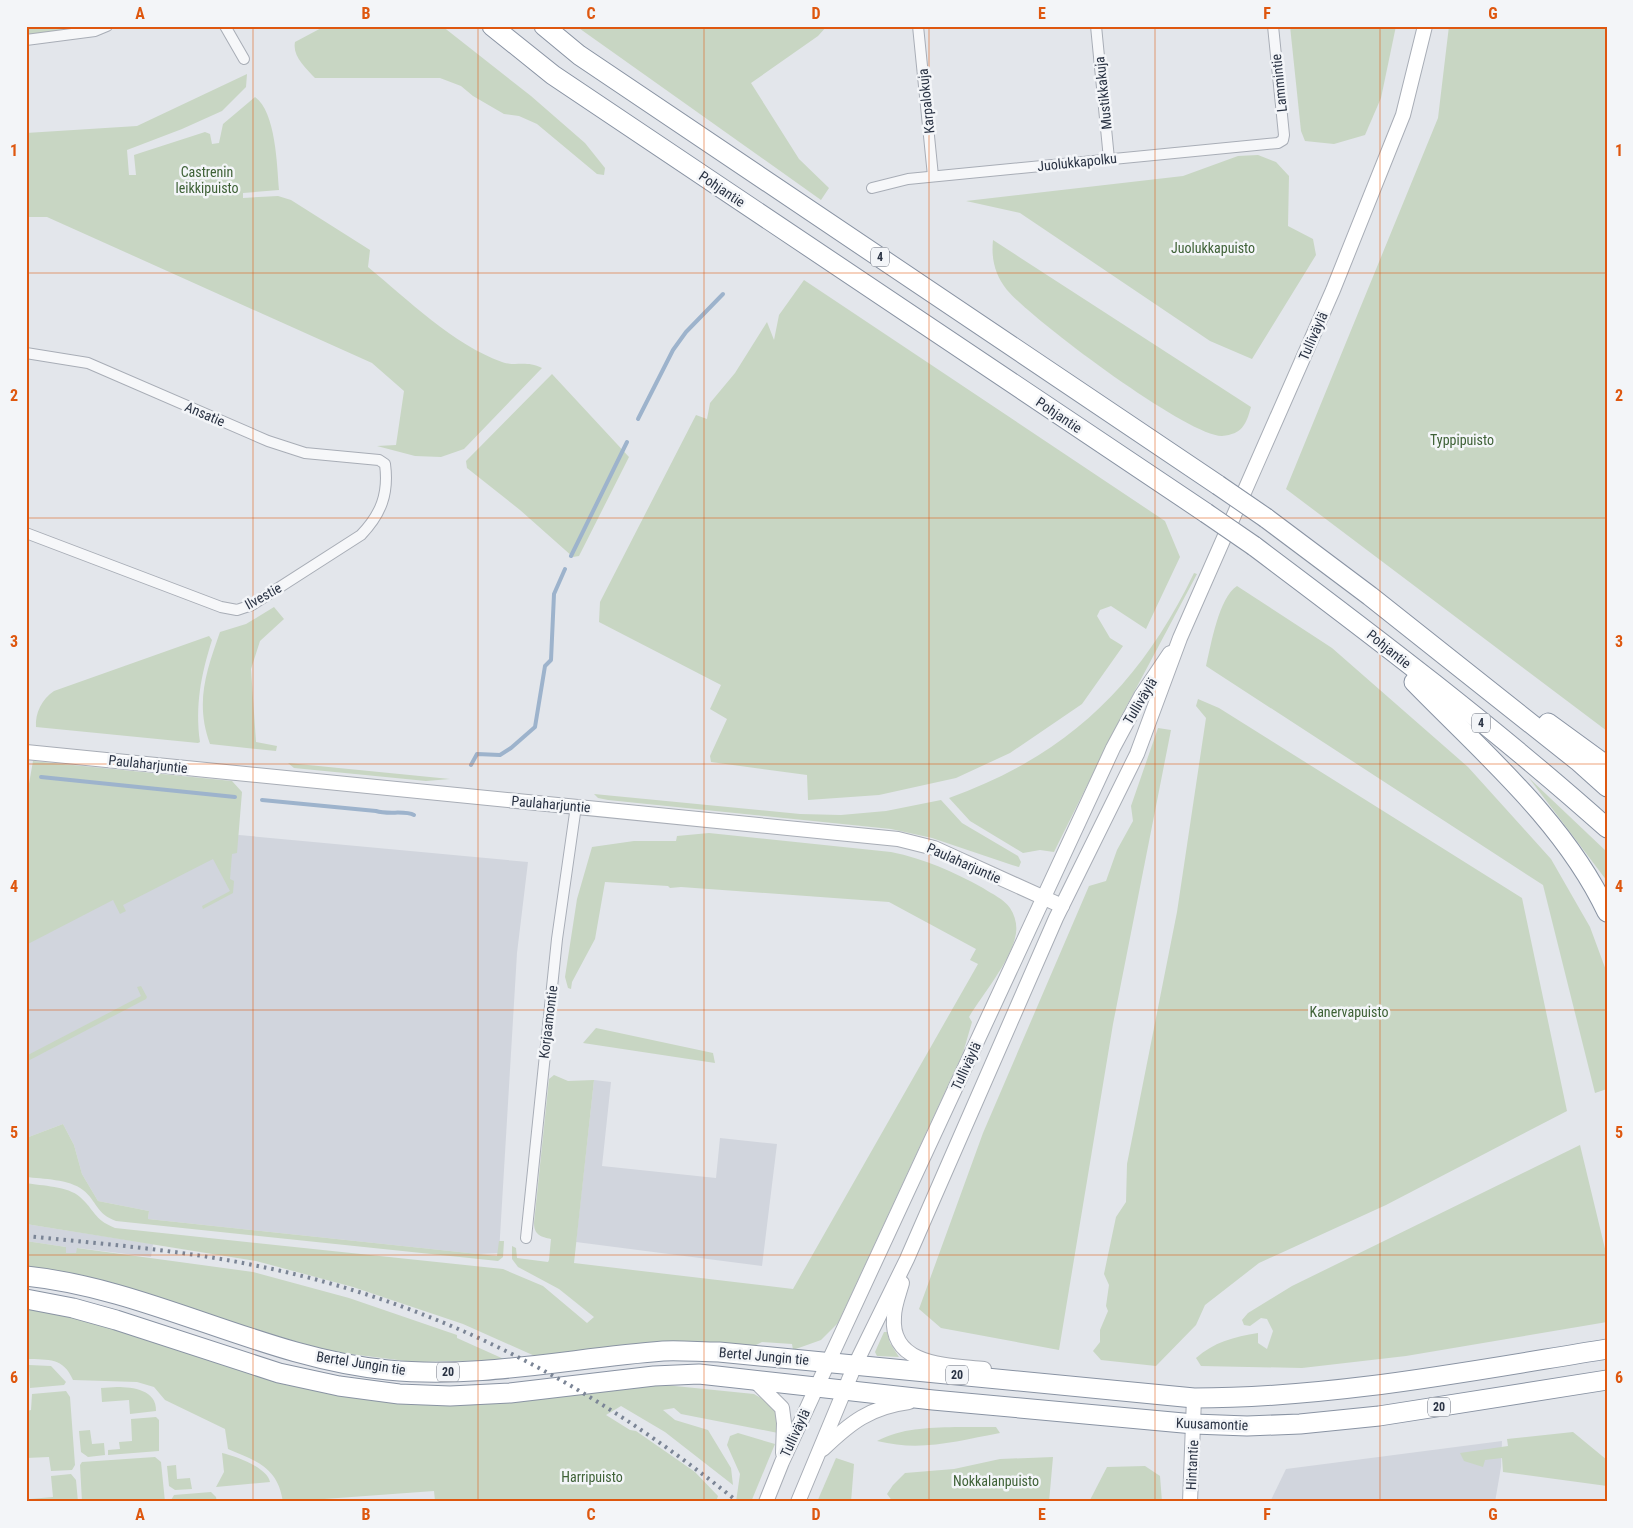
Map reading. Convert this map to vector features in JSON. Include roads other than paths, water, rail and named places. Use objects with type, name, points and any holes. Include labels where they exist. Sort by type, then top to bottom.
[{"type":"highway","name":"Pohjantie","points":[[492,26],[561,80],[1254,546],[1354,621],[1556,782],[1607,828]]},
{"type":"highway","name":"4","points":[[544,26],[579,55],[1266,518],[1370,596],[1578,761],[1607,787]]},
{"type":"highway","points":[[1370,596],[1607,766]]},
{"type":"highway","points":[[1354,621],[1502,772],[1557,833],[1581,868],[1607,912]]},
{"type":"highway","name":"Bertel Jungin tie","points":[[26,1276],[78,1284],[127,1297],[274,1346],[333,1361],[388,1370],[448,1372],[506,1369],[664,1351],[720,1352],[855,1365]]},
{"type":"highway","name":"Bertel Jungin tie","points":[[26,1299],[73,1308],[116,1320],[279,1373],[339,1386],[399,1394],[450,1396],[510,1393],[680,1374],[699,1374],[816,1388]]},
{"type":"highway","name":"Kuusamontie","points":[[855,1365],[1194,1398],[1252,1398],[1323,1392],[1607,1349]]},
{"type":"highway","name":"Kuusamontie","points":[[816,1388],[1194,1424],[1247,1426],[1320,1422],[1379,1416],[1607,1380]]},
{"type":"highway","points":[[1577,1385],[1607,1386]]},
{"type":"main road","name":"Tulliväylä","points":[[798,1502],[843,1391],[907,1259],[1062,906],[1137,754],[1180,638],[1333,290],[1403,115],[1425,26]]},
{"type":"main road","name":"Tulliväylä","points":[[766,1502],[816,1388],[1113,748],[1141,696],[1180,638]]},
{"type":"main road","name":"Paulaharjuntie","points":[[26,752],[898,839],[934,848],[973,864],[1042,899],[1062,906]]},
{"type":"main road","points":[[907,1259],[894,1318],[900,1344],[914,1357],[926,1362],[1002,1371],[1060,1386]]},
{"type":"main road","points":[[754,1380],[782,1408],[784,1423],[782,1462]]},
{"type":"main road","name":"Hintantie","points":[[1190,1502],[1194,1398]]},
{"type":"main road","points":[[819,1453],[847,1426],[867,1414],[891,1405],[933,1400]]},
{"type":"street","points":[[26,40],[95,32],[107,26]]},
{"type":"street","points":[[225,26],[244,59]]},
{"type":"street","name":"Karpalokuja","points":[[918,26],[933,176]]},
{"type":"street","name":"Mustikkakuja","points":[[1096,26],[1109,159]]},
{"type":"street","name":"Lammintie","points":[[1273,26],[1283,140]]},
{"type":"street","name":"Juolukkapolku","points":[[872,188],[908,179],[933,176],[1266,144],[1283,140]]},
{"type":"street","name":"Ansatie","points":[[26,353],[88,363],[268,441],[305,453],[379,460],[386,464]]},
{"type":"street","name":"Ilvestie","points":[[26,533],[222,607],[237,610],[252,605],[361,535],[373,522],[382,507],[386,486],[386,464]]},
{"type":"street","name":"Korjaamontie","points":[[526,1238],[557,939],[576,806]]},
{"type":"waterway","points":[[638,419],[673,350],[686,332],[723,294]]},
{"type":"waterway","points":[[571,556],[627,442]]},
{"type":"waterway","points":[[471,765],[477,754],[500,755],[535,727],[545,666],[551,660],[554,594],[565,569]]},
{"type":"waterway","points":[[41,777],[235,797]]},
{"type":"waterway","points":[[262,800],[414,815]]},
{"type":"railway","points":[[26,1236],[142,1248],[229,1260],[325,1282],[390,1302],[452,1326],[513,1354],[571,1386],[628,1421],[684,1460],[738,1502]]},
{"type":"park label","name":"Castrenin leikkipuisto","points":[[207,180]]},
{"type":"park label","name":"Juolukkapuisto","points":[[1213,248]]},
{"type":"park label","name":"Typpipuisto","points":[[1462,440]]},
{"type":"park label","name":"Kanervapuisto","points":[[1349,1012]]},
{"type":"park label","name":"Harripuisto","points":[[592,1477]]},
{"type":"park label","name":"Nokkalanpuisto","points":[[996,1481]]}]
